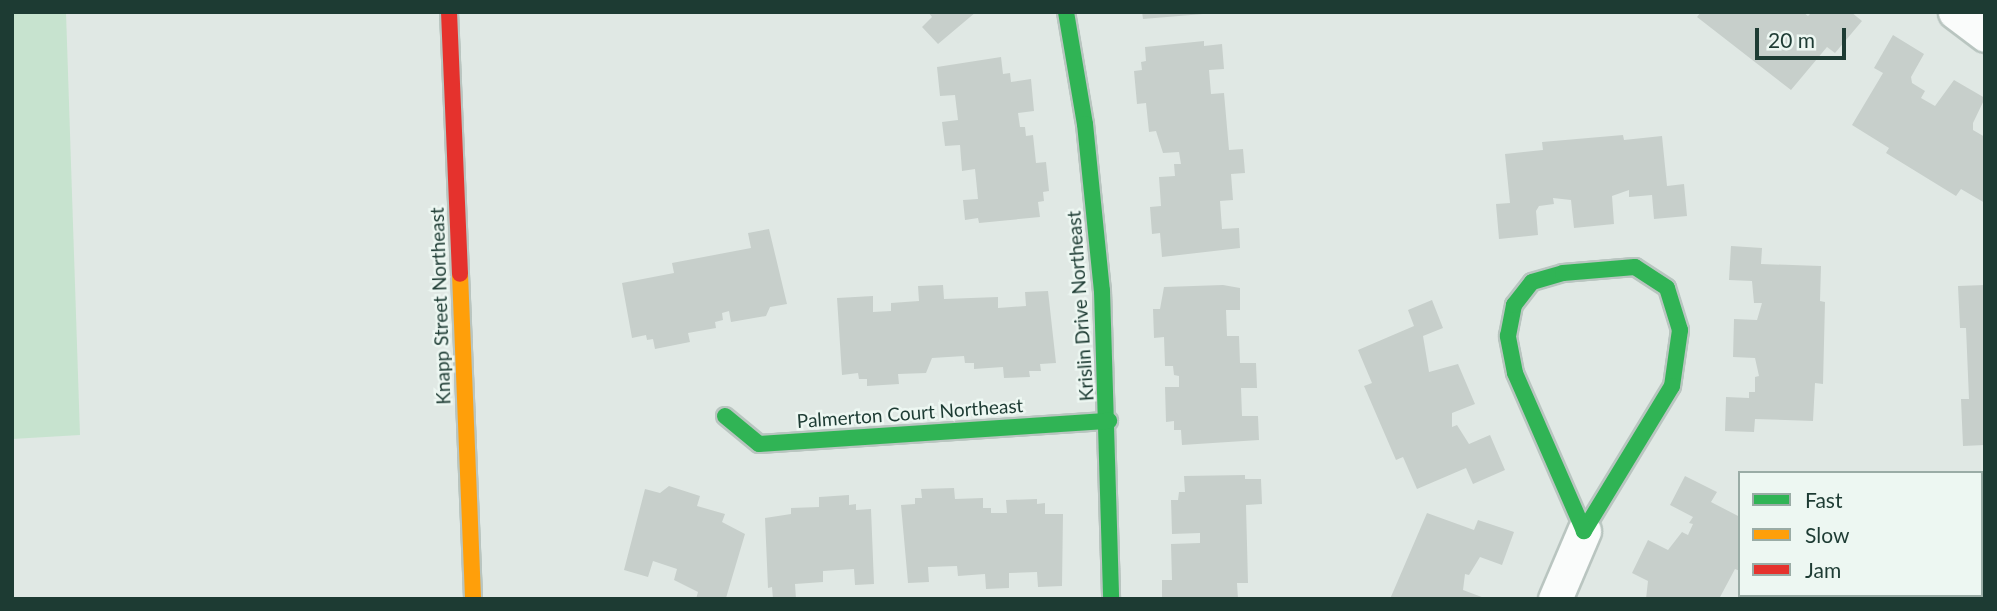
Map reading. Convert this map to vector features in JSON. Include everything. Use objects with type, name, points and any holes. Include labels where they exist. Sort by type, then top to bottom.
[{"type":"street","name":"Knapp Street Northeast","points":[[449,12],[474,599]]},
{"type":"street","name":"Krislin Drive Northeast","points":[[1066,12],[1085,124],[1102,291],[1108,421],[1111,599]]},
{"type":"street","points":[[1955,12],[1985,34]]},
{"type":"street","points":[[1555,599],[1584,531],[1644,439],[1672,386],[1680,330],[1667,288],[1635,267],[1563,273],[1532,282],[1514,305],[1510,326],[1515,373],[1584,531]]},
{"type":"street","name":"Palmerton Court Northeast","points":[[724,416],[759,444],[1108,421]]},
{"type":"green space","points":[[12,12],[66,12],[80,435],[12,439]]},
{"type":"building","points":[[928,12],[976,12],[938,44],[922,27],[932,17]]},
{"type":"building","points":[[1142,12],[1203,12],[1203,14],[1143,19]]},
{"type":"building","points":[[1701,12],[1803,12],[1808,16],[1812,12],[1851,12],[1862,21],[1835,53],[1827,47],[1791,90],[1697,17]]},
{"type":"building","points":[[1893,35],[1924,54],[1911,77],[1912,83],[1925,91],[1921,98],[1935,106],[1954,80],[1985,98],[1973,123],[1973,130],[1985,137],[1985,203],[1961,189],[1956,196],[1886,153],[1889,148],[1852,125],[1883,73],[1874,68]]},
{"type":"building","points":[[1204,41],[1204,46],[1222,44],[1224,69],[1209,70],[1211,94],[1224,93],[1229,150],[1243,149],[1245,173],[1231,174],[1233,200],[1220,201],[1222,229],[1239,228],[1240,248],[1162,257],[1160,233],[1152,234],[1150,207],[1161,206],[1159,177],[1175,176],[1174,164],[1181,164],[1179,152],[1163,153],[1156,131],[1149,132],[1146,103],[1137,104],[1134,71],[1142,70],[1141,62],[1146,61],[1145,47]]},
{"type":"building","points":[[1001,57],[1003,74],[1010,73],[1011,82],[1031,79],[1034,111],[1018,113],[1020,127],[1025,127],[1026,136],[1033,135],[1036,163],[1046,162],[1049,191],[1043,192],[1044,201],[1038,202],[1040,217],[979,223],[978,218],[965,220],[963,200],[978,199],[975,169],[962,171],[960,145],[945,146],[942,122],[958,120],[955,95],[940,96],[937,67]]},
{"type":"building","points":[[1623,135],[1624,140],[1662,136],[1667,186],[1684,184],[1687,216],[1654,219],[1652,195],[1629,197],[1629,190],[1612,196],[1614,224],[1574,228],[1571,200],[1553,198],[1554,204],[1539,206],[1536,211],[1538,235],[1499,239],[1496,204],[1510,203],[1505,154],[1543,150],[1542,142]]},
{"type":"building","points":[[769,229],[787,304],[770,307],[766,316],[731,322],[729,311],[722,313],[723,320],[715,322],[716,328],[688,333],[690,342],[655,349],[653,339],[647,340],[646,335],[632,338],[622,283],[674,273],[672,263],[751,248],[748,233]]},
{"type":"building","points":[[1731,246],[1762,248],[1761,264],[1821,266],[1820,301],[1825,302],[1823,384],[1815,383],[1813,421],[1755,419],[1754,432],[1725,431],[1726,397],[1749,398],[1749,392],[1755,392],[1755,377],[1759,376],[1755,358],[1733,357],[1734,319],[1757,320],[1762,303],[1754,303],[1752,281],[1729,280]]},
{"type":"building","points":[[943,285],[944,299],[998,297],[998,308],[1026,306],[1025,292],[1048,291],[1056,363],[1040,364],[1041,371],[1029,371],[1030,377],[1004,378],[1003,367],[974,369],[974,363],[965,363],[964,356],[932,358],[926,373],[898,374],[899,384],[867,386],[867,379],[859,379],[858,373],[842,375],[837,298],[873,296],[873,312],[891,311],[891,303],[919,301],[918,286]]},
{"type":"building","points":[[1223,285],[1240,288],[1240,310],[1226,310],[1227,336],[1239,336],[1240,363],[1256,363],[1257,388],[1241,388],[1242,416],[1258,416],[1259,440],[1182,445],[1181,430],[1174,430],[1174,421],[1166,422],[1165,387],[1179,387],[1179,376],[1174,375],[1173,366],[1165,366],[1164,337],[1154,338],[1153,309],[1160,309],[1164,287]]},
{"type":"building","points":[[1985,285],[1985,445],[1963,446],[1961,399],[1969,399],[1966,328],[1960,328],[1958,286]]},
{"type":"building","points":[[1432,300],[1443,328],[1423,336],[1429,372],[1458,364],[1475,404],[1452,413],[1452,427],[1457,425],[1469,444],[1490,435],[1505,470],[1473,484],[1466,468],[1417,489],[1403,457],[1396,460],[1364,386],[1372,383],[1358,350],[1414,326],[1408,310]]},
{"type":"building","points":[[1245,475],[1245,479],[1261,479],[1262,504],[1246,505],[1248,583],[1237,583],[1238,599],[1162,599],[1162,580],[1172,580],[1171,544],[1200,543],[1200,533],[1172,534],[1171,500],[1178,500],[1179,492],[1185,492],[1184,476]]},
{"type":"building","points":[[1685,476],[1717,492],[1711,502],[1738,516],[1738,570],[1735,569],[1719,599],[1646,599],[1648,581],[1632,573],[1648,540],[1668,550],[1682,532],[1688,535],[1693,524],[1689,523],[1693,517],[1670,505]]},
{"type":"building","points":[[669,486],[700,496],[697,506],[725,514],[722,522],[745,534],[726,598],[696,599],[698,592],[674,580],[677,569],[653,561],[648,577],[624,570],[645,489],[660,493]]},
{"type":"building","points":[[954,488],[955,499],[983,498],[983,508],[991,508],[991,513],[1007,513],[1006,500],[1037,499],[1037,504],[1045,503],[1045,514],[1063,514],[1062,586],[1038,587],[1037,572],[1009,573],[1009,588],[986,589],[985,574],[958,576],[957,566],[928,567],[929,582],[908,583],[901,505],[915,504],[915,498],[922,498],[921,489]]},
{"type":"building","points":[[849,495],[849,505],[856,504],[856,510],[871,509],[874,584],[855,585],[854,569],[823,571],[823,582],[795,584],[796,599],[773,599],[772,587],[768,588],[765,518],[791,514],[791,508],[819,507],[819,497]]},
{"type":"building","points":[[1427,513],[1474,530],[1478,520],[1514,532],[1502,565],[1480,557],[1469,575],[1465,574],[1463,590],[1487,599],[1390,599]]},
{"type":"traffic: fast","points":[[1066,12],[1085,124],[1102,291],[1111,599]]},
{"type":"traffic: fast","points":[[1635,267],[1667,288],[1680,330],[1672,386],[1584,531],[1515,373],[1508,336],[1514,305],[1532,282],[1563,273],[1635,267]]},
{"type":"traffic: fast","points":[[725,416],[759,444],[1109,421]]},
{"type":"traffic: slow","points":[[460,274],[473,599]]},
{"type":"traffic: jam","points":[[449,12],[460,274]]}]
